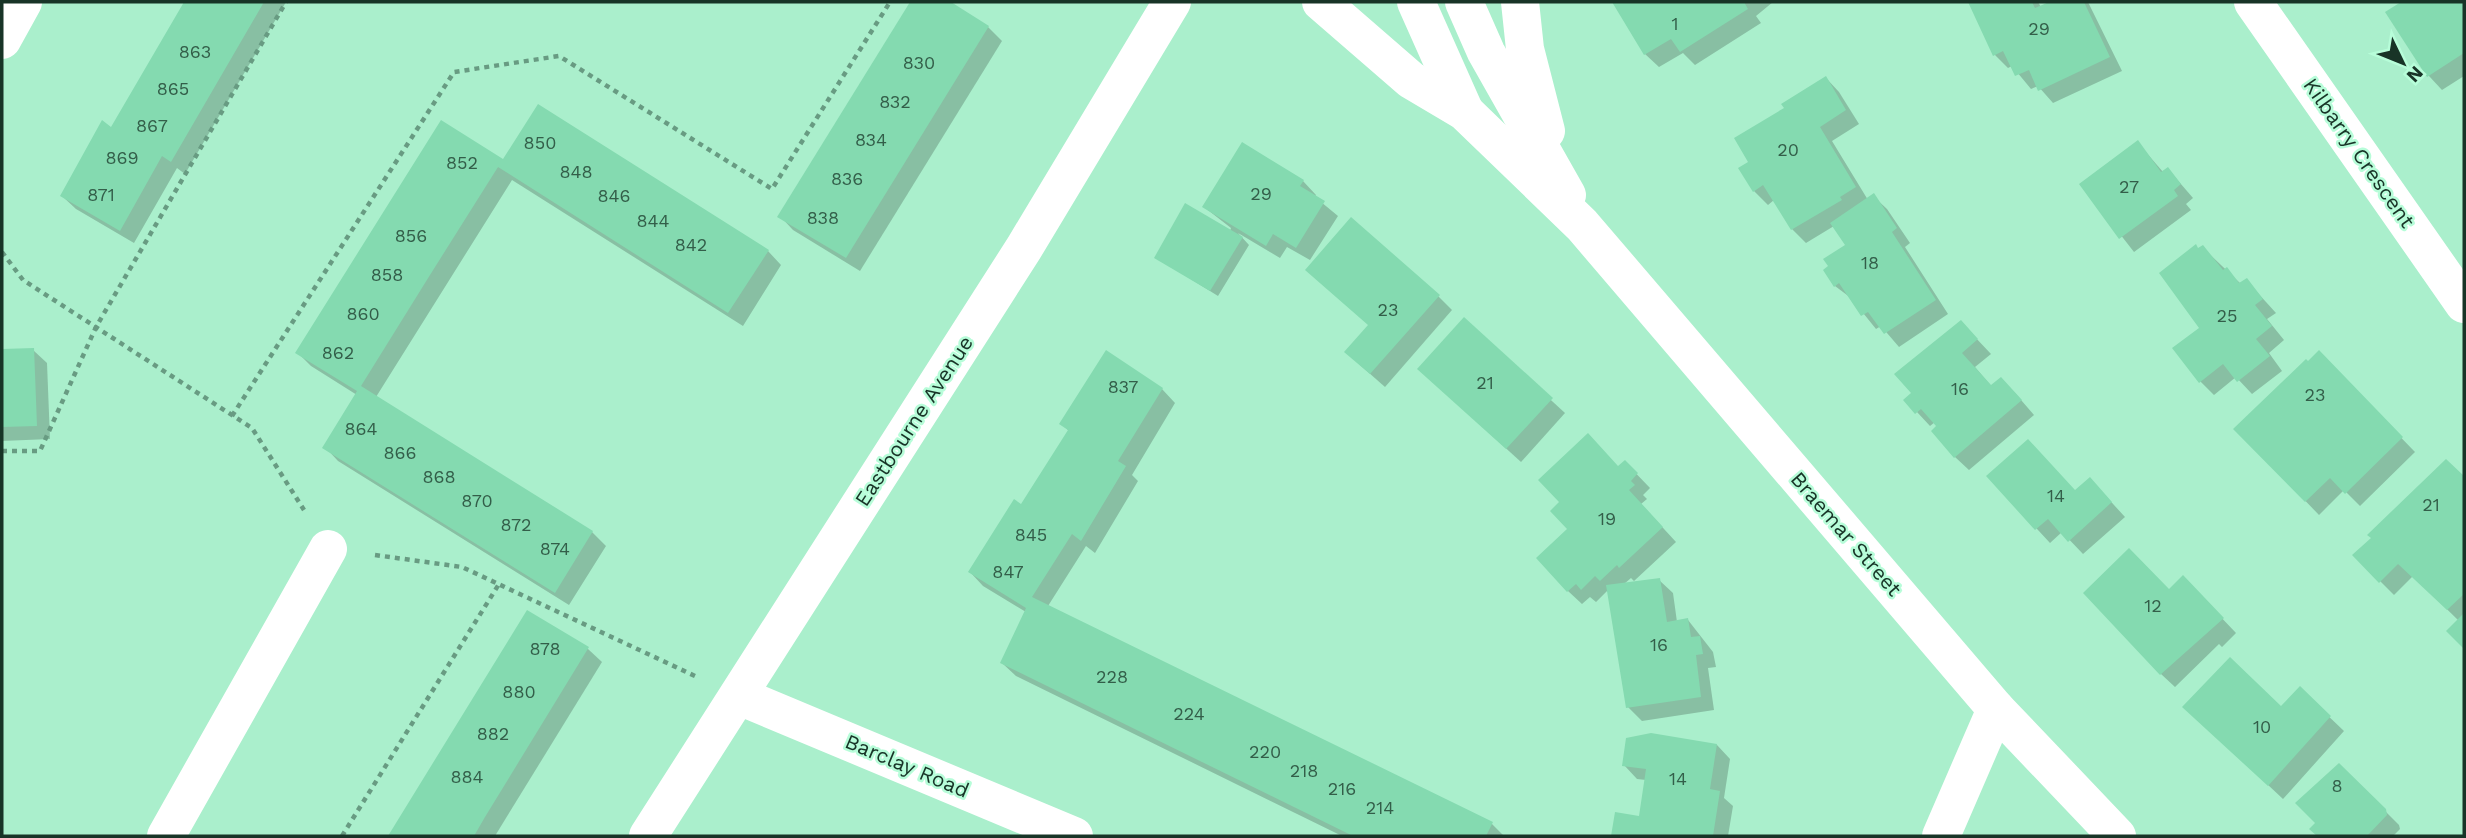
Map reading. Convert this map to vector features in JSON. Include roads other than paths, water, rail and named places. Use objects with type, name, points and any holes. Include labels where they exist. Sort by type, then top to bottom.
[{"type":"street","points":[[2,40],[23,2]]},
{"type":"street","name":"Eastbourne Avenue","points":[[648,836],[1024,248],[1172,2]]},
{"type":"street","name":"Braemar Street","points":[[1321,2],[1410,80],[1465,112],[1582,225],[1996,709],[2117,836]]},
{"type":"street","name":"Braemar Street","points":[[1416,2],[1465,112]]},
{"type":"street","name":"Braemar Street","points":[[1464,2],[1486,52],[1558,177],[1582,225]]},
{"type":"street","name":"Braemar Street","points":[[1520,2],[1525,49],[1558,177]]},
{"type":"street","name":"Kilbarry Crescent","points":[[2253,2],[2464,304]]},
{"type":"street","points":[[166,836],[328,549]]},
{"type":"street","name":"Barclay Road","points":[[738,696],[1074,836]]},
{"type":"street","points":[[1941,836],[1996,709]]}]
